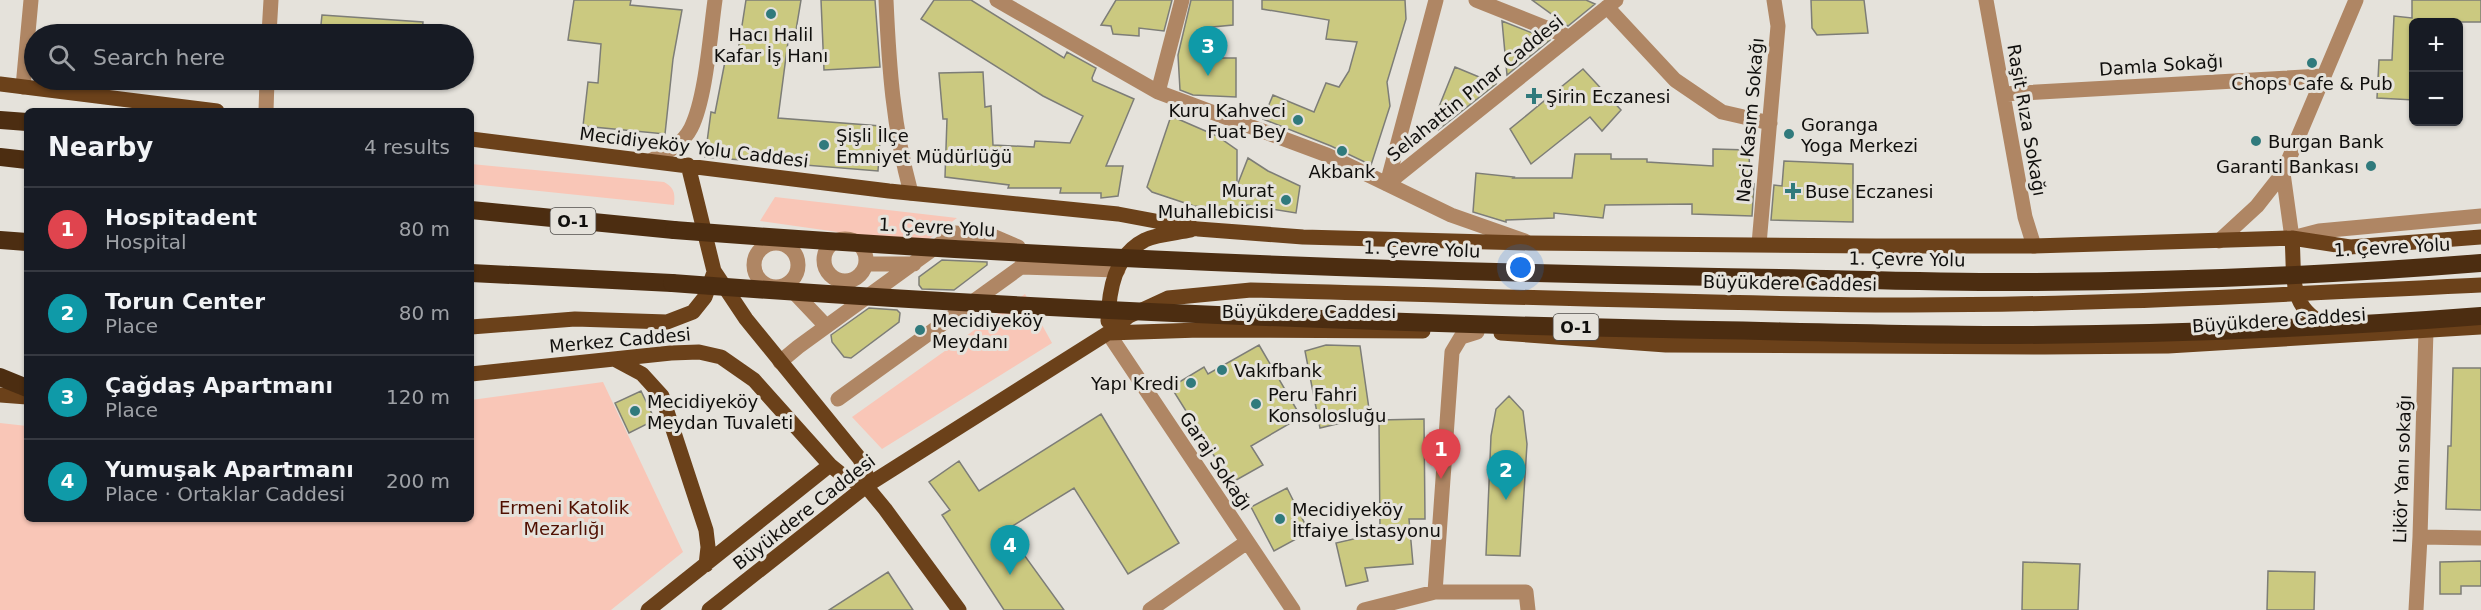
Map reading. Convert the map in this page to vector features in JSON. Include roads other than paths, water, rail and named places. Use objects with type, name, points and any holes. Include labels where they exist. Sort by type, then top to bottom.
[{"type":"highway","points":[[0,120],[24,122]]},
{"type":"highway","points":[[0,157],[24,160]]},
{"type":"highway","name":"1. Çevre Yolu","points":[[474,210],[674,230],[847,243],[1272,265],[1550,274],[2036,282],[2219,277],[2481,263]]},
{"type":"highway","points":[[0,240],[24,242]]},
{"type":"highway","name":"O-1","points":[[474,273],[672,283],[1049,308],[1360,321],[1783,331],[2017,335],[2159,333],[2283,329],[2481,316]]},
{"type":"highway","points":[[0,377],[24,387]]},
{"type":"main road","points":[[0,84],[22,87]]},
{"type":"main road","points":[[46,90],[193,108]]},
{"type":"main road","name":"Mecidiyeköy Yolu Caddesi","points":[[474,139],[911,193],[1118,214],[1198,229]]},
{"type":"main road","points":[[688,165],[714,271],[746,319],[860,459],[867,477],[866,486],[885,508],[959,610]]},
{"type":"main road","points":[[1108,333],[1109,293],[1129,251],[1146,239],[1198,229],[1303,237],[1529,243],[2034,246],[2292,238],[2350,247],[2481,237]]},
{"type":"main road","points":[[2292,238],[2296,295],[2300,306],[2318,322],[2359,334]]},
{"type":"main road","points":[[474,327],[575,319],[667,322],[693,312],[710,288],[714,271]]},
{"type":"main road","name":"Büyükdere Caddesi","points":[[710,610],[866,486],[1108,333],[1129,316],[1168,298],[1251,290],[1888,305],[2047,303],[2296,295],[2481,285]]},
{"type":"main road","name":"Büyükdere Caddesi","points":[[1108,333],[1200,330],[1477,332],[1666,345],[2033,347],[2168,346],[2481,327]]},
{"type":"main road","name":"Merkez Caddesi","points":[[474,375],[689,352],[721,357],[754,380],[830,465],[846,478],[866,486]]},
{"type":"main road","points":[[614,359],[642,374],[662,396],[706,530],[708,547],[706,565]]},
{"type":"main road","points":[[0,395],[24,397]]},
{"type":"main road","name":"Büyükdere Caddesi","points":[[648,610],[830,465]]},
{"type":"street","points":[[31,0],[31,24]]},
{"type":"street","points":[[269,24],[270,0]]},
{"type":"street","points":[[652,160],[670,151],[690,129],[700,99],[715,0]]},
{"type":"street","points":[[886,0],[889,73],[895,123],[911,193]]},
{"type":"street","points":[[1158,92],[1182,0]]},
{"type":"street","points":[[1387,184],[1436,0]]},
{"type":"street","points":[[1476,0],[1569,38]]},
{"type":"street","name":"Naci Kasım Sokağı","points":[[1759,244],[1778,26],[1774,0]]},
{"type":"street","name":"Raşit Rıza Sokağı","points":[[1986,0],[2025,217],[2034,246]]},
{"type":"street","points":[[2218,241],[2256,206],[2283,173],[2356,0]]},
{"type":"street","points":[[1000,1],[1158,92],[1327,155],[1451,216],[1529,243]]},
{"type":"street","points":[[1611,4],[1675,80],[1722,112],[1770,123]]},
{"type":"street","name":"Selahattin Pınar Caddesi","points":[[1387,184],[1611,4]]},
{"type":"street","name":"Damla Sokağı","points":[[2003,94],[2322,76]]},
{"type":"street","points":[[22,87],[24,77]]},
{"type":"street","points":[[266,108],[267,90]]},
{"type":"street","points":[[2283,173],[2292,238],[2319,231],[2481,216]]},
{"type":"street","points":[[780,362],[955,233],[990,236],[1018,247],[1021,267]]},
{"type":"street","points":[[866,264],[914,264]]},
{"type":"street","points":[[838,399],[1021,267],[1118,270]]},
{"type":"street","points":[[786,284],[826,326]]},
{"type":"street","name":"Likör Yanı sokağı","points":[[2416,610],[2426,330]]},
{"type":"street","points":[[1435,592],[1452,352],[1461,337],[1477,332]]},
{"type":"street","name":"Garaj Sokağı","points":[[1108,333],[1293,610]]},
{"type":"street","points":[[2420,537],[2481,538]]},
{"type":"street","points":[[1150,610],[1247,542]]},
{"type":"street","points":[[1364,610],[1435,592],[1526,592],[1528,610]]},
{"type":"place","name":"Hacı Halil Kafar İş Hanı","points":[[771,14]]},
{"type":"place","name":"Chops Cafe & Pub","points":[[2312,63]]},
{"type":"place","name":"Çağdaş Apartmanı","points":[[1208,76]]},
{"type":"place","name":"Şirin Eczanesi","points":[[1534,96]]},
{"type":"place","name":"Kuru Kahveci Fuat Bey","points":[[1298,120]]},
{"type":"place","name":"Goranga Yoga Merkezi","points":[[1789,134]]},
{"type":"place","name":"Burgan Bank","points":[[2256,141]]},
{"type":"place","name":"Şişli İlçe Emniyet Müdürlüğü","points":[[824,145]]},
{"type":"place","name":"Akbank","points":[[1342,151]]},
{"type":"place","name":"Garanti Bankası","points":[[2371,166]]},
{"type":"place","name":"Buse Eczanesi","points":[[1793,191]]},
{"type":"place","name":"Murat Muhallebicisi","points":[[1286,200]]},
{"type":"place","name":"Mecidiyeköy Meydanı","points":[[920,330]]},
{"type":"place","name":"Vakıfbank","points":[[1222,370]]},
{"type":"place","name":"Yapı Kredi","points":[[1191,383]]},
{"type":"place","name":"Peru Fahri Konsolosluğu","points":[[1256,404]]},
{"type":"place","name":"Mecidiyeköy Meydan Tuvaleti","points":[[635,411]]},
{"type":"place","name":"Hospitadent","points":[[1441,479]]},
{"type":"place","name":"Torun Center","points":[[1506,500]]},
{"type":"place","name":"Mecidiyeköy İtfaiye İstasyonu","points":[[1280,519]]},
{"type":"place","name":"Yumuşak Apartmanı","points":[[1010,575]]},
{"type":"park label","name":"Ermeni Katolik Mezarlığı","points":[[564,517]]}]
